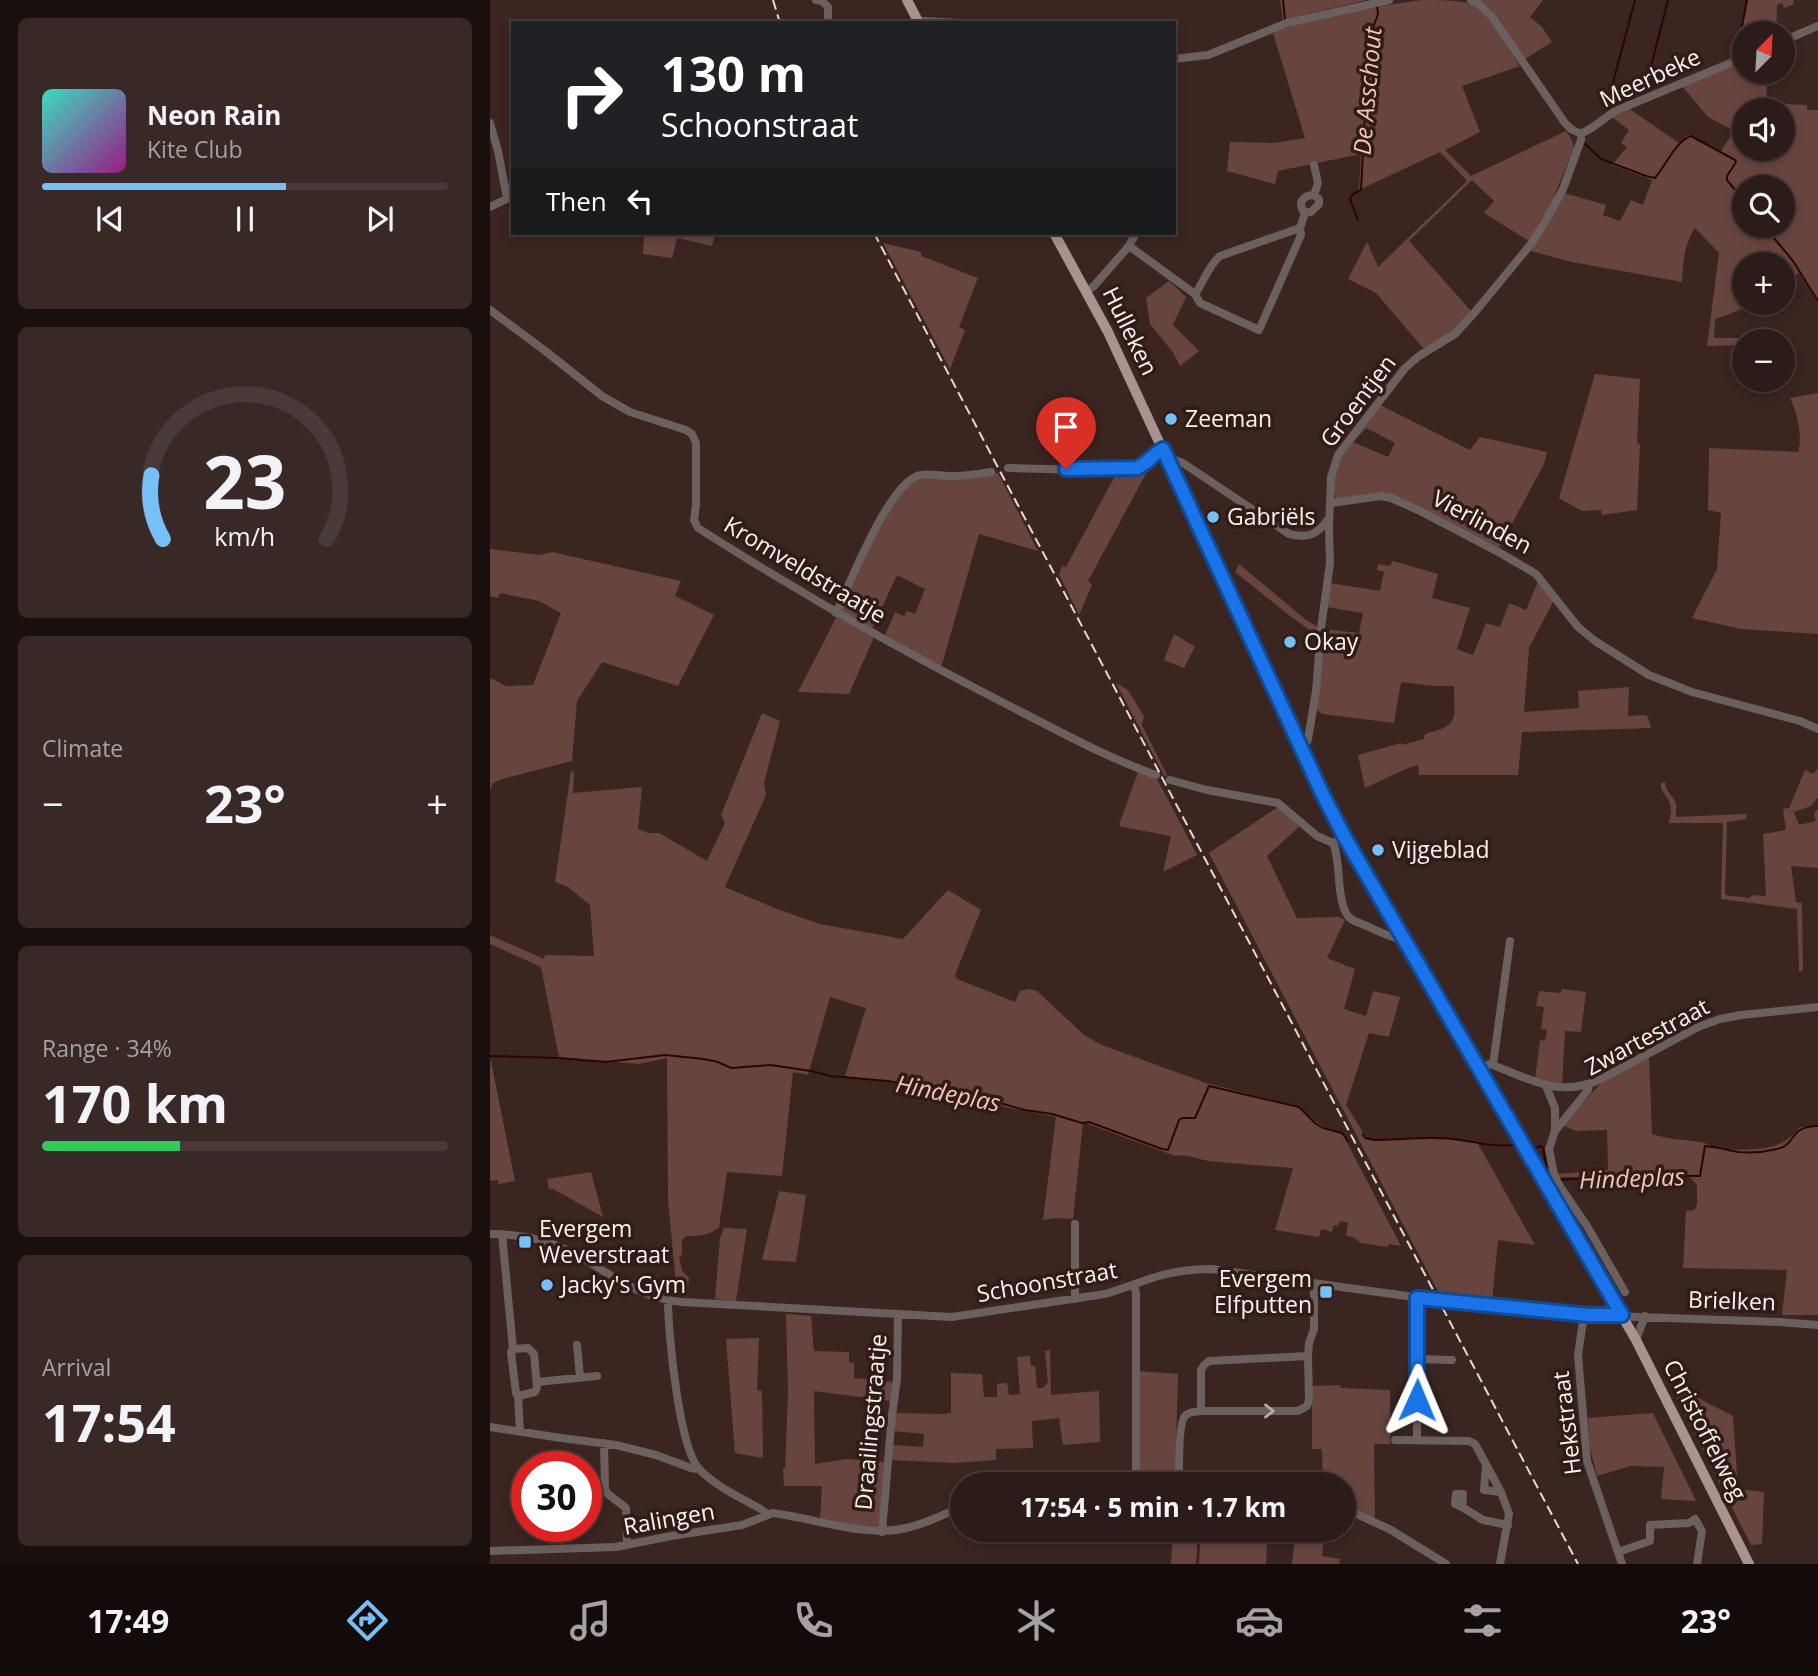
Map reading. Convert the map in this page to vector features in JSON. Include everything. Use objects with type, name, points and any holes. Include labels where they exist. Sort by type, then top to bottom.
[{"type":"main road","points":[[907,0],[918,21]]},
{"type":"main road","name":"Hulleken","points":[[1055,235],[1087,290],[1344,836],[1404,940]]},
{"type":"main road","name":"Christoffelweg","points":[[1404,940],[1636,1340],[1749,1564]]},
{"type":"street","points":[[816,0],[822,1],[828,7],[828,21]]},
{"type":"street","points":[[1176,59],[1208,55],[1287,23],[1389,0]]},
{"type":"street","name":"Meerbeke","points":[[1471,0],[1492,17],[1565,122],[1581,134],[1615,111],[1732,62]]},
{"type":"street","points":[[1796,35],[1818,26]]},
{"type":"street","points":[[490,123],[510,197],[490,207]]},
{"type":"street","name":"Groentjen","points":[[1303,750],[1308,739],[1316,691],[1330,563],[1331,477],[1338,455],[1405,368],[1455,334],[1531,244],[1563,189],[1581,134]]},
{"type":"street","points":[[1314,165],[1318,183],[1314,195]]},
{"type":"street","points":[[1305,213],[1301,209],[1301,200],[1314,195]]},
{"type":"street","points":[[1305,213],[1311,212],[1319,204],[1314,195]]},
{"type":"street","points":[[1129,246],[1195,295],[1200,303],[1259,331],[1301,235],[1300,228],[1305,213]]},
{"type":"street","points":[[1195,295],[1212,262],[1220,256],[1300,228]]},
{"type":"street","points":[[1087,290],[1093,287],[1129,246],[1135,235]]},
{"type":"street","name":"Kromveldstraatje","points":[[490,310],[602,397],[631,412],[692,434],[697,452],[695,525],[836,614],[1074,739],[1156,775]]},
{"type":"street","points":[[1008,468],[1129,469],[1144,465],[1163,449]]},
{"type":"street","points":[[1170,463],[1175,460],[1183,463],[1282,530],[1329,540]]},
{"type":"street","points":[[836,614],[877,525],[901,489],[919,475],[953,476],[991,472]]},
{"type":"street","name":"Vierlinden","points":[[1331,503],[1381,496],[1420,511],[1536,574],[1578,627],[1649,675],[1674,686],[1817,727]]},
{"type":"street","points":[[1301,536],[1314,533],[1329,518]]},
{"type":"street","points":[[1170,780],[1278,803],[1317,836],[1333,844],[1338,859],[1345,912],[1351,918],[1404,940]]},
{"type":"street","points":[[1333,844],[1344,836]]},
{"type":"street","points":[[1493,1065],[1510,941]]},
{"type":"street","name":"Zwartestraat","points":[[1555,1131],[1588,1090],[1589,1084],[1698,1027],[1741,1015],[1818,1007]]},
{"type":"street","points":[[1479,1069],[1484,1065],[1493,1065],[1546,1086],[1574,1088],[1589,1084]]},
{"type":"street","points":[[1546,1086],[1555,1108],[1555,1131],[1549,1149],[1554,1174],[1625,1292]]},
{"type":"street","points":[[1075,1224],[1075,1299]]},
{"type":"street","name":"Schoonstraat","points":[[490,1234],[532,1238],[561,1247],[632,1289],[668,1300],[934,1317],[966,1316],[1105,1294],[1163,1275],[1198,1269],[1226,1270],[1417,1298],[1584,1315],[1622,1315]]},
{"type":"street","points":[[502,1234],[520,1431]]},
{"type":"street","points":[[1582,1247],[1595,1240]]},
{"type":"street","points":[[1179,1472],[1181,1426],[1190,1413],[1298,1411],[1307,1406],[1309,1343],[1314,1329],[1314,1283]]},
{"type":"street","points":[[1134,1285],[1136,1472]]},
{"type":"street","points":[[1417,1298],[1417,1440]]},
{"type":"street","points":[[668,1300],[670,1345],[676,1386],[688,1447],[698,1469]]},
{"type":"street","name":"Draailingstraatje","points":[[882,1532],[897,1379],[898,1315]]},
{"type":"street","name":"Hekstraat","points":[[1584,1315],[1578,1354],[1587,1461],[1622,1564]]},
{"type":"street","name":"Brielken","points":[[1622,1315],[1818,1325]]},
{"type":"street","points":[[1636,1340],[1645,1316]]},
{"type":"street","points":[[577,1345],[580,1377]]},
{"type":"street","points":[[513,1349],[528,1348],[533,1351],[537,1382],[535,1392],[518,1396]]},
{"type":"street","points":[[1201,1411],[1201,1370],[1209,1361],[1308,1356]]},
{"type":"street","points":[[1418,1359],[1452,1360]]},
{"type":"street","points":[[537,1382],[597,1376]]},
{"type":"street","name":"Ralingen","points":[[490,1427],[643,1451],[698,1469],[768,1515]]},
{"type":"street","points":[[1395,1440],[1472,1441],[1502,1492],[1509,1514],[1500,1564]]},
{"type":"street","points":[[604,1443],[604,1489],[626,1508],[627,1545]]},
{"type":"street","points":[[1486,1464],[1484,1490],[1502,1492]]},
{"type":"street","points":[[1462,1507],[1483,1520],[1508,1525]]},
{"type":"street","name":"Ralingen","points":[[490,1551],[616,1548],[742,1525],[772,1513],[868,1532],[882,1532],[909,1528],[950,1512]]},
{"type":"street","points":[[1356,1514],[1391,1530],[1446,1564]]},
{"type":"street","points":[[1618,1552],[1650,1541],[1650,1525],[1689,1522],[1695,1519],[1702,1531],[1697,1564]]},
{"type":"shaded area","points":[[1280,0],[1367,0],[1283,20]]},
{"type":"shaded area","points":[[1422,0],[1454,1],[1472,4],[1478,8],[1492,23],[1520,66],[1462,86],[1480,132],[1445,150],[1471,176],[1566,131],[1574,148],[1549,208],[1529,241],[1484,213],[1494,201],[1472,180],[1409,241],[1471,311],[1444,338],[1423,348],[1376,293],[1348,279],[1367,242],[1378,267],[1467,181],[1440,152],[1359,190],[1361,154],[1278,171],[1275,184],[1227,171],[1230,142],[1275,143],[1305,138],[1273,33],[1328,16]]},
{"type":"shaded area","points":[[1479,0],[1543,0],[1530,17],[1542,27],[1552,42],[1525,59],[1490,9]]},
{"type":"shaded area","points":[[1747,0],[1793,0],[1794,4],[1784,8],[1782,3],[1777,5],[1776,21],[1743,21]]},
{"type":"shaded area","points":[[1732,65],[1732,84],[1767,84],[1766,98],[1732,98],[1732,130],[1708,117],[1682,86]]},
{"type":"shaded area","points":[[1795,104],[1807,105],[1807,110],[1818,110],[1818,303],[1799,273],[1795,276],[1795,252],[1732,252],[1732,313],[1715,319],[1714,338],[1732,338],[1732,345],[1707,346],[1719,253],[1695,228],[1686,247],[1682,282],[1572,262],[1531,251],[1564,193],[1606,205],[1603,215],[1620,221],[1631,200],[1643,205],[1652,180],[1612,165],[1627,147],[1621,143],[1629,130],[1612,117],[1628,108],[1679,143],[1690,135],[1721,151],[1732,134],[1732,161],[1795,161]]},
{"type":"shaded area","points":[[644,235],[715,235],[712,246],[677,238],[672,258],[643,254]]},
{"type":"shaded area","points":[[883,243],[921,252],[921,256],[978,278],[959,327],[965,330],[950,369]]},
{"type":"shaded area","points":[[1169,281],[1186,297],[1173,325],[1199,351],[1180,366],[1172,351],[1150,324],[1146,298]]},
{"type":"shaded area","points":[[1595,374],[1640,379],[1637,510],[1602,515],[1601,510],[1582,511],[1559,498]]},
{"type":"shaded area","points":[[1818,393],[1818,634],[1741,629],[1692,618],[1717,569],[1721,513],[1708,510],[1709,448],[1798,452],[1798,425],[1790,398]]},
{"type":"shaded area","points":[[1378,404],[1470,450],[1480,437],[1547,452],[1544,464],[1499,548],[1399,498],[1336,500],[1335,473],[1339,461]],"holes":[[[1366,428],[1395,443],[1388,457],[1353,442]]]},
{"type":"shaded area","points":[[1147,466],[1149,468],[1088,581],[1092,585],[1079,615],[1059,574],[1062,566],[1066,567],[1117,472]]},
{"type":"shaded area","points":[[998,473],[1038,551],[979,534],[941,668],[885,635],[895,612],[904,616],[907,611],[915,614],[925,589],[897,575],[871,631],[840,613],[878,527],[897,498],[915,478],[957,478]]},
{"type":"shaded area","points":[[490,549],[540,555],[552,552],[681,581],[675,596],[714,615],[678,686],[602,662],[577,701],[572,761],[502,779],[493,783],[490,791],[490,678],[506,686],[533,685],[561,613],[539,601],[500,593],[498,598],[490,596]]},
{"type":"shaded area","points":[[1393,561],[1438,574],[1432,598],[1470,608],[1457,649],[1473,655],[1486,623],[1500,627],[1509,603],[1526,610],[1539,579],[1554,600],[1529,648],[1524,712],[1579,708],[1578,691],[1629,687],[1628,716],[1647,715],[1651,728],[1522,732],[1518,775],[1419,775],[1418,765],[1365,788],[1358,755],[1424,739],[1425,734],[1450,724],[1454,713],[1454,686],[1401,682],[1394,723],[1322,714],[1317,710],[1324,629],[1359,633],[1363,613],[1326,607],[1330,583],[1380,591],[1384,572],[1377,570],[1378,564],[1390,566]]},
{"type":"shaded area","points":[[1239,564],[1318,627],[1314,633],[1235,572]]},
{"type":"shaded area","points":[[837,616],[874,637],[849,694],[798,692]]},
{"type":"shaded area","points":[[1174,634],[1195,647],[1184,668],[1164,660]]},
{"type":"shaded area","points":[[1116,683],[1128,690],[1144,716],[1142,725],[1168,777],[1164,775]]},
{"type":"shaded area","points":[[762,713],[780,721],[764,783],[766,795],[725,887],[820,924],[903,939],[948,890],[981,910],[955,975],[957,979],[1015,1002],[1020,991],[1037,991],[1084,1035],[1102,1045],[1206,1083],[1293,1105],[1321,1125],[1342,1133],[1401,1246],[1361,1243],[1346,1236],[1348,1223],[1340,1221],[1338,1226],[1334,1225],[1332,1232],[1321,1229],[1319,1237],[1275,1230],[1293,1168],[1175,1156],[1083,1122],[1073,1219],[1043,1220],[1056,1117],[912,1085],[845,1076],[866,1008],[830,997],[808,1075],[793,1072],[782,1176],[727,1172],[719,1227],[707,1234],[686,1236],[682,1240],[682,1255],[679,1256],[682,1271],[689,1278],[687,1297],[677,1295],[668,1199],[667,1058],[639,1064],[559,1057],[541,967],[490,944],[490,935],[544,959],[545,955],[594,956],[590,905],[568,887],[555,882],[571,771],[574,772],[573,793],[642,787],[638,829],[659,833],[707,861],[725,823],[721,815]]},
{"type":"shaded area","points":[[1818,768],[1818,797],[1811,806],[1794,812],[1799,825],[1816,821],[1814,814],[1818,808],[1818,868],[1791,866],[1796,902],[1802,903],[1803,971],[1799,971],[1797,909],[1721,899],[1723,823],[1669,823],[1670,804],[1661,789],[1661,783],[1665,782],[1676,803],[1676,817],[1746,814],[1747,819],[1727,822],[1725,895],[1750,898],[1751,895],[1766,896],[1763,834],[1786,830],[1783,809],[1789,808],[1805,770],[1813,774]]},
{"type":"shaded area","points":[[1138,772],[1157,779],[1197,855],[1163,872],[1171,836],[1119,825]]},
{"type":"shaded area","points":[[1278,807],[1300,826],[1267,856],[1297,918],[1339,917],[1345,920],[1327,958],[1355,969],[1344,1009],[1366,1016],[1373,991],[1400,997],[1389,1037],[1369,1033],[1346,1105],[1368,1140],[1439,1138],[1477,1142],[1535,1245],[1498,1240],[1492,1302],[1441,1297],[1209,853]]},
{"type":"shaded area","points":[[1562,989],[1586,992],[1581,1032],[1565,1031],[1562,1085],[1535,1079],[1540,1040],[1545,1041],[1547,1030],[1541,1029],[1544,1007],[1536,1006],[1539,991],[1561,993]]},
{"type":"shaded area","points":[[1649,1057],[1652,1134],[1702,1142],[1721,1148],[1747,1150],[1773,1146],[1788,1139],[1800,1127],[1818,1126],[1818,1315],[1782,1315],[1787,1270],[1683,1268],[1686,1211],[1694,1210],[1697,1205],[1697,1185],[1690,1177],[1558,1177],[1558,1174],[1608,1170],[1607,1130],[1576,1131],[1562,1125],[1603,1081]]},
{"type":"shaded area","points":[[490,1061],[515,1181],[498,1184],[498,1180],[490,1181]]},
{"type":"shaded area","points":[[591,1172],[603,1217],[549,1189],[547,1179]]},
{"type":"shaded area","points":[[779,1191],[806,1195],[796,1262],[762,1260]]},
{"type":"shaded area","points":[[724,1228],[747,1229],[736,1301],[715,1299],[720,1238]]},
{"type":"shaded area","points":[[786,1314],[811,1316],[814,1351],[849,1352],[849,1362],[854,1363],[854,1378],[893,1382],[891,1401],[814,1391],[815,1464],[847,1459],[884,1462],[879,1525],[876,1529],[820,1519],[822,1486],[784,1486],[788,1392]]},
{"type":"shaded area","points":[[759,1338],[757,1390],[762,1391],[763,1458],[735,1453],[726,1339]]},
{"type":"shaded area","points":[[1050,1350],[1051,1395],[1099,1391],[1100,1442],[1063,1445],[1059,1418],[1032,1421],[1033,1448],[996,1449],[996,1460],[954,1463],[890,1460],[892,1445],[923,1447],[924,1434],[893,1431],[894,1413],[951,1413],[951,1373],[982,1374],[984,1397],[997,1397],[997,1384],[1007,1383],[1009,1395],[1020,1394],[1017,1357],[1030,1356],[1031,1366],[1035,1366],[1037,1388],[1043,1388],[1048,1382],[1045,1351]]},
{"type":"shaded area","points":[[1138,1371],[1178,1374],[1175,1472],[1139,1472]]},
{"type":"shaded area","points":[[1669,1383],[1733,1416],[1738,1489],[1764,1492],[1762,1544],[1751,1545]]},
{"type":"shaded area","points":[[1340,1385],[1341,1388],[1390,1390],[1390,1444],[1374,1444],[1375,1519],[1356,1510],[1356,1472],[1323,1472],[1322,1449],[1312,1449],[1312,1386]]},
{"type":"shaded area","points":[[1653,1413],[1696,1501],[1661,1499],[1664,1467],[1630,1466],[1597,1476],[1590,1448],[1588,1418]]},
{"type":"shaded area","points":[[1172,1542],[1197,1542],[1196,1564],[1171,1564]]},
{"type":"shaded area","points":[[1200,1542],[1267,1544],[1266,1564],[1199,1564]]},
{"type":"shaded area","points":[[1295,1542],[1324,1542],[1322,1556],[1340,1559],[1339,1564],[1292,1564]]},
{"type":"waterway","name":"De Asschout","points":[[1283,0],[1285,19]]},
{"type":"waterway","points":[[1610,108],[1611,90],[1635,0]]},
{"type":"waterway","points":[[1645,90],[1668,0]]},
{"type":"waterway","points":[[1743,21],[1747,0]]},
{"type":"waterway","name":"De Asschout","points":[[1358,220],[1350,199],[1361,190],[1369,39],[1378,14],[1377,6]]},
{"type":"waterway","points":[[1585,144],[1601,159],[1655,178],[1676,148],[1691,136],[1735,160],[1727,176],[1732,186]]},
{"type":"waterway","points":[[1774,238],[1793,261],[1818,301]]},
{"type":"waterway","name":"Hindeplas","points":[[490,1056],[606,1062],[665,1055],[704,1059],[731,1068],[771,1065],[830,1076],[888,1081],[989,1100],[1082,1123],[1089,1122],[1168,1150],[1179,1120],[1195,1118],[1209,1086],[1299,1107],[1316,1124],[1342,1133],[1348,1141]]},
{"type":"waterway","name":"Hindeplas","points":[[1560,1180],[1635,1175],[1700,1176],[1705,1146],[1742,1152],[1772,1150],[1788,1144],[1802,1129],[1818,1126]]},
{"type":"waterway","name":"Hindeplas","points":[[1363,1134],[1365,1138],[1374,1140],[1433,1138],[1494,1145],[1519,1144]]},
{"type":"waterway","name":"Hindeplas","points":[[1527,1140],[1534,1148],[1543,1148],[1547,1170],[1552,1183],[1555,1182]]},
{"type":"railway","points":[[773,0],[779,21]]},
{"type":"railway","points":[[875,235],[1578,1564]]},
{"type":"place","name":"Zeeman","points":[[1171,419]]},
{"type":"place","name":"Gabriëls","points":[[1213,517]]},
{"type":"place","name":"Okay","points":[[1290,642]]},
{"type":"place","name":"Vijgeblad","points":[[1378,850]]},
{"type":"place","name":"Evergem Weverstraat","points":[[525,1242]]},
{"type":"place","name":"Jacky's Gym","points":[[547,1285]]},
{"type":"place","name":"Evergem Elfputten","points":[[1326,1292]]},
{"type":"route","points":[[1066,469],[1137,468],[1163,449],[1344,836],[1622,1315],[1588,1315],[1417,1298],[1417,1400]]}]
